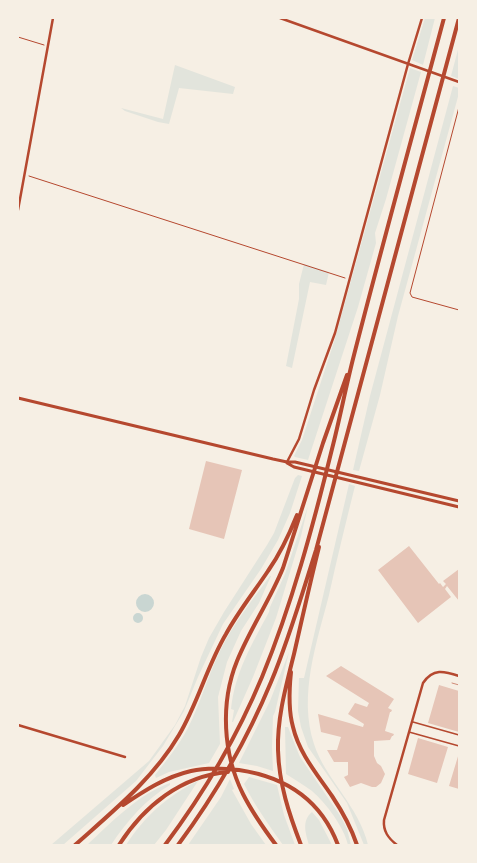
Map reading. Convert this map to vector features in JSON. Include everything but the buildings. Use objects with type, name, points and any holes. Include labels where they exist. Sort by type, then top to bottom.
[{"type":"highway","points":[[165,845],[196,801],[233,739],[261,678],[288,606],[305,551],[333,448],[354,357],[444,18]]},
{"type":"highway","points":[[178,845],[203,810],[227,770],[264,697],[286,643],[313,557],[338,469],[459,18]]},
{"type":"highway","points":[[276,845],[251,810],[235,775],[227,737],[226,708],[236,663],[248,636],[275,587],[283,568],[322,444],[354,357]]},
{"type":"highway","points":[[300,845],[283,793],[280,777],[278,729],[281,705],[338,469]]},
{"type":"highway","points":[[75,845],[132,793],[155,768],[178,737],[189,716],[221,642],[281,550],[305,498]]},
{"type":"highway","points":[[293,656],[289,702],[294,732],[306,758],[346,818],[357,845]]},
{"type":"highway","points":[[112,812],[156,784],[178,775],[209,768],[244,771],[264,775],[298,791],[312,803],[322,815],[331,829],[338,845]]},
{"type":"highway","points":[[120,845],[136,823],[149,809],[164,796],[182,785],[194,779],[208,775],[244,771]]},
{"type":"street","points":[[18,210],[53,18]]},
{"type":"street","points":[[280,18],[459,82]]},
{"type":"street","points":[[286,462],[299,439],[314,390],[335,332],[408,64],[422,18]]},
{"type":"street","points":[[18,398],[286,462],[295,462],[459,501]]},
{"type":"street","points":[[286,462],[294,467],[459,507]]},
{"type":"street","points":[[397,845],[389,838],[383,824],[423,683],[426,678],[433,673],[441,671],[459,676]]},
{"type":"street","points":[[411,722],[459,735]]},
{"type":"street","points":[[18,725],[125,757]]},
{"type":"street","points":[[408,732],[459,746]]},
{"type":"path","points":[[18,37],[48,46]]},
{"type":"path","points":[[459,106],[415,270],[410,295],[412,297],[459,310]]},
{"type":"path","points":[[24,174],[350,279]]},
{"type":"shaded area","points":[[425,18],[435,18],[423,65],[412,60]]},
{"type":"shaded area","points":[[459,46],[459,79],[451,76]]},
{"type":"shaded area","points":[[175,65],[235,87],[233,94],[179,88],[169,124],[125,111],[121,108],[163,119]]},
{"type":"shaded area","points":[[410,68],[421,72],[386,199],[375,233],[376,243],[358,307],[308,460],[295,457],[294,456],[302,440],[334,342]]},
{"type":"shaded area","points":[[453,86],[459,88],[459,93],[398,316],[380,395],[359,471],[353,470],[370,396]]},
{"type":"shaded area","points":[[304,264],[329,272],[326,285],[310,282],[292,368],[286,366],[299,299],[299,284]]},
{"type":"shaded area","points":[[298,475],[302,476],[290,513],[278,540],[261,569],[223,624],[184,711],[163,746],[136,781],[63,845],[51,845],[149,761],[175,725],[185,706],[201,657],[209,638],[274,533],[295,478]]},
{"type":"shaded area","points":[[349,484],[355,486],[315,650],[311,669],[308,707],[314,744],[319,757],[350,805],[364,831],[368,845],[364,845],[347,803],[308,747],[301,727],[298,711],[299,678],[304,678]]},
{"type":"shaded area","points":[[308,506],[301,536],[276,618],[253,677],[232,722],[234,710],[231,709],[233,696],[240,670],[269,612],[285,574]]},
{"type":"shaded area","points":[[270,576],[259,603],[241,631],[227,662],[218,697],[220,744],[209,763],[169,772],[156,778],[155,775],[177,746],[188,728],[216,659],[226,639],[244,611]]},
{"type":"shaded area","points":[[145,594],[151,597],[154,603],[151,609],[145,612],[139,609],[136,603],[139,597]]},
{"type":"shaded area","points":[[136,613],[140,613],[143,618],[140,623],[136,623],[133,620],[133,616]]},
{"type":"shaded area","points":[[289,652],[273,716],[273,771],[257,766],[239,763],[270,701]]},
{"type":"shaded area","points":[[285,727],[288,727],[300,757],[341,817],[347,829],[351,845],[348,845],[339,823],[323,802],[312,791],[286,774]]},
{"type":"shaded area","points":[[249,777],[277,785],[284,815],[295,845],[283,845],[267,823],[244,784]]},
{"type":"shaded area","points":[[230,779],[234,789],[232,790],[251,824],[266,845],[188,845],[221,797]]},
{"type":"shaded area","points":[[198,781],[166,830],[154,845],[126,845],[149,816],[167,800],[176,793]]},
{"type":"shaded area","points":[[170,783],[170,785],[153,797],[138,811],[111,845],[87,845],[136,802],[147,794]]},
{"type":"shaded area","points":[[312,812],[319,820],[332,845],[309,845],[305,823],[306,819]]},
{"type":"tram line","points":[[452,683],[459,685]]}]
